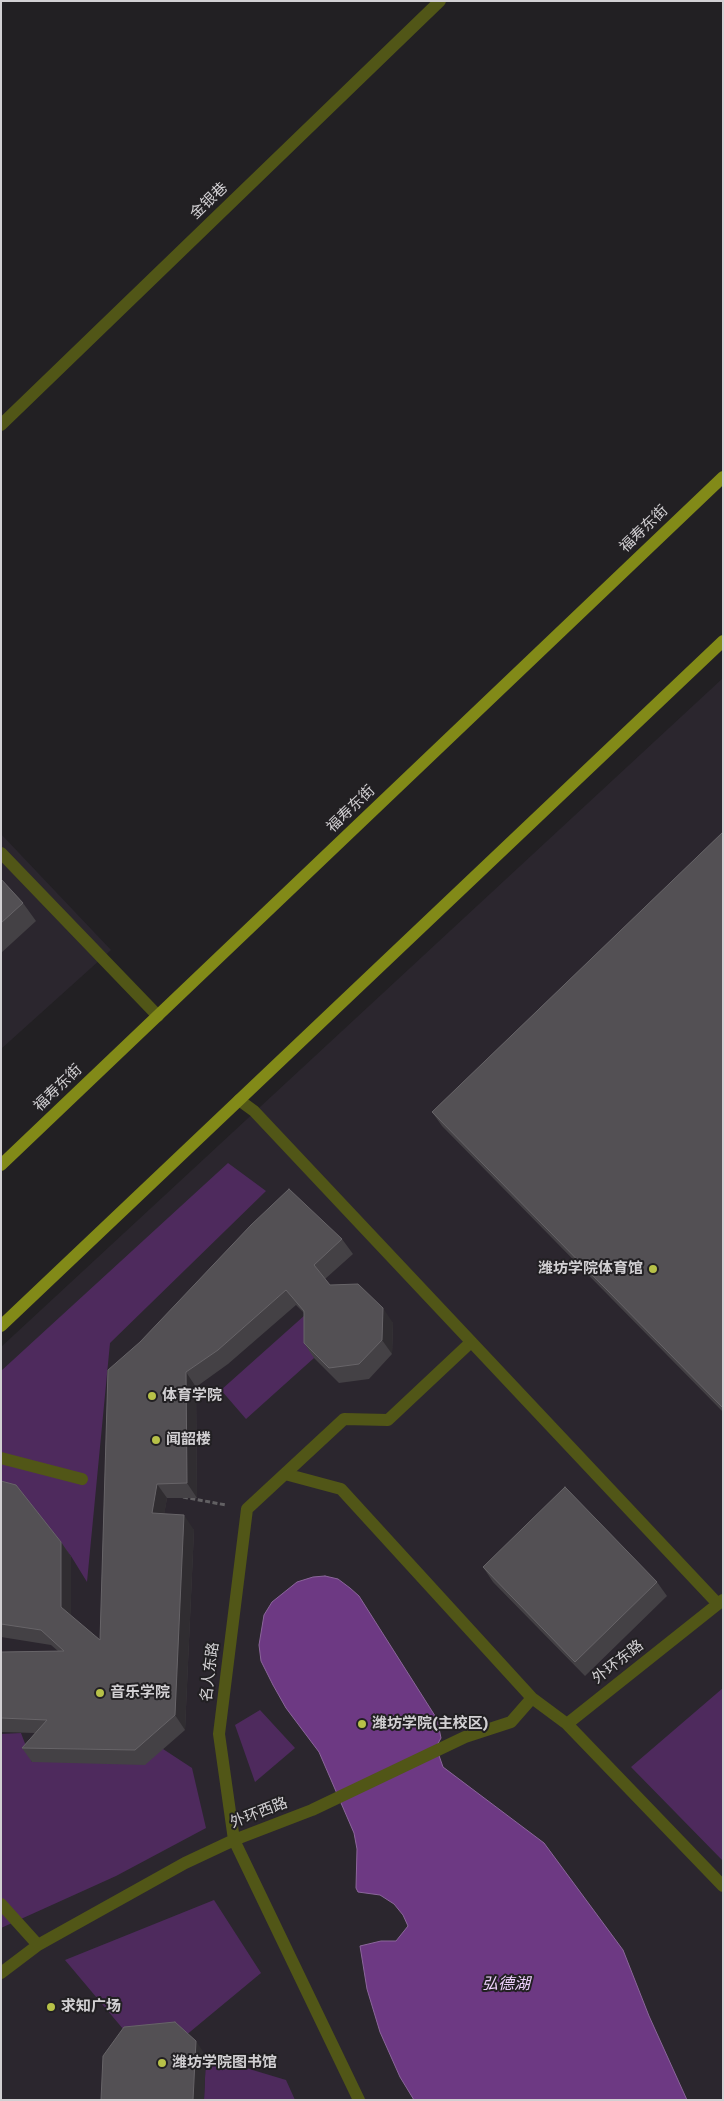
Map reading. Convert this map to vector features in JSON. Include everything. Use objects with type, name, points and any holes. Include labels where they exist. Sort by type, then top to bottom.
[{"type":"main road","name":"福寿东街","points":[[1,1165],[723,477]]},
{"type":"main road","points":[[1,1326],[723,641]]},
{"type":"street","name":"金银巷","points":[[1,425],[440,1]]},
{"type":"street","points":[[1,853],[158,1016]]},
{"type":"street","points":[[239,1100],[254,1111],[470,1343],[720,1602]]},
{"type":"street","points":[[248,1509],[344,1419],[388,1420],[470,1343]]},
{"type":"street","points":[[1,1458],[82,1480]]},
{"type":"street","points":[[285,1474],[341,1489],[532,1698],[567,1724],[723,1886]]},
{"type":"street","name":"名人东路","points":[[248,1509],[219,1734],[234,1840],[359,2100]]},
{"type":"street","name":"外环东路","points":[[567,1724],[720,1602]]},
{"type":"street","name":"外环西路","points":[[1,1973],[38,1945],[185,1863],[234,1840],[312,1810],[465,1737],[511,1722],[532,1698]]},
{"type":"street","points":[[1,1904],[38,1945]]},
{"type":"path","points":[[179,1497],[248,1509]]},
{"type":"shaded area","name":"潍坊学院(主校区)","points":[[723,678],[723,2100],[1,2100],[1,1347]]},
{"type":"shaded area","points":[[1,834],[111,950],[1,1049]]},
{"type":"shaded area","points":[[228,1163],[266,1191],[110,1343],[87,1582],[71,1556],[26,1499],[1,1493],[1,1371]]},
{"type":"shaded area","points":[[305,1315],[314,1358],[246,1419],[221,1390]]},
{"type":"shaded area","points":[[723,1688],[723,1861],[631,1767]]},
{"type":"shaded area","points":[[260,1710],[295,1748],[255,1782],[235,1725]]},
{"type":"shaded area","points":[[21,1733],[32,1762],[163,1749],[192,1768],[206,1828],[116,1876],[1,1928],[1,1734]]},
{"type":"shaded area","points":[[214,1900],[261,1973],[185,2036],[134,2042],[65,1960]]},
{"type":"shaded area","points":[[206,2056],[286,2080],[295,2100],[204,2100]]},
{"type":"water","name":"弘德湖","points":[[325,1576],[338,1579],[359,1596],[437,1719],[441,1738],[436,1747],[443,1767],[544,1843],[623,1950],[649,2016],[687,2100],[414,2100],[400,2077],[380,2032],[367,1989],[360,1946],[381,1941],[396,1941],[408,1926],[403,1915],[394,1904],[380,1895],[358,1892],[356,1888],[357,1849],[354,1833],[319,1752],[286,1708],[261,1661],[259,1645],[264,1615],[272,1602],[297,1582],[313,1577]]},
{"type":"building","name":"潍坊学院体育馆","points":[[723,832],[723,1408],[432,1112]]},
{"type":"building","points":[[1,879],[23,903],[1,923]]},
{"type":"building","name":"闻韶楼","points":[[289,1189],[342,1239],[314,1265],[330,1285],[358,1284],[383,1308],[382,1340],[359,1364],[329,1368],[304,1343],[304,1311],[286,1290],[218,1350],[186,1372],[187,1483],[157,1484],[152,1513],[184,1515],[175,1715],[135,1750],[22,1748],[47,1720],[1,1718],[1,1652],[64,1651],[41,1630],[1,1624],[1,1481],[16,1485],[61,1542],[61,1607],[100,1640],[108,1370],[140,1342],[251,1225]]},
{"type":"building","points":[[565,1487],[657,1582],[575,1662],[483,1567]]},
{"type":"building","name":"潍坊学院图书馆","points":[[175,2022],[196,2041],[193,2100],[101,2100],[103,2056],[124,2027]]},
{"type":"place","name":"潍坊学院体育馆","points":[[653,1269]]},
{"type":"place","name":"体育学院","points":[[152,1396]]},
{"type":"place","name":"闻韶楼","points":[[156,1440]]},
{"type":"place","name":"音乐学院","points":[[100,1693]]},
{"type":"place","name":"潍坊学院(主校区)","points":[[362,1724]]},
{"type":"place","name":"求知广场","points":[[51,2007]]},
{"type":"place","name":"潍坊学院图书馆","points":[[162,2063]]}]
